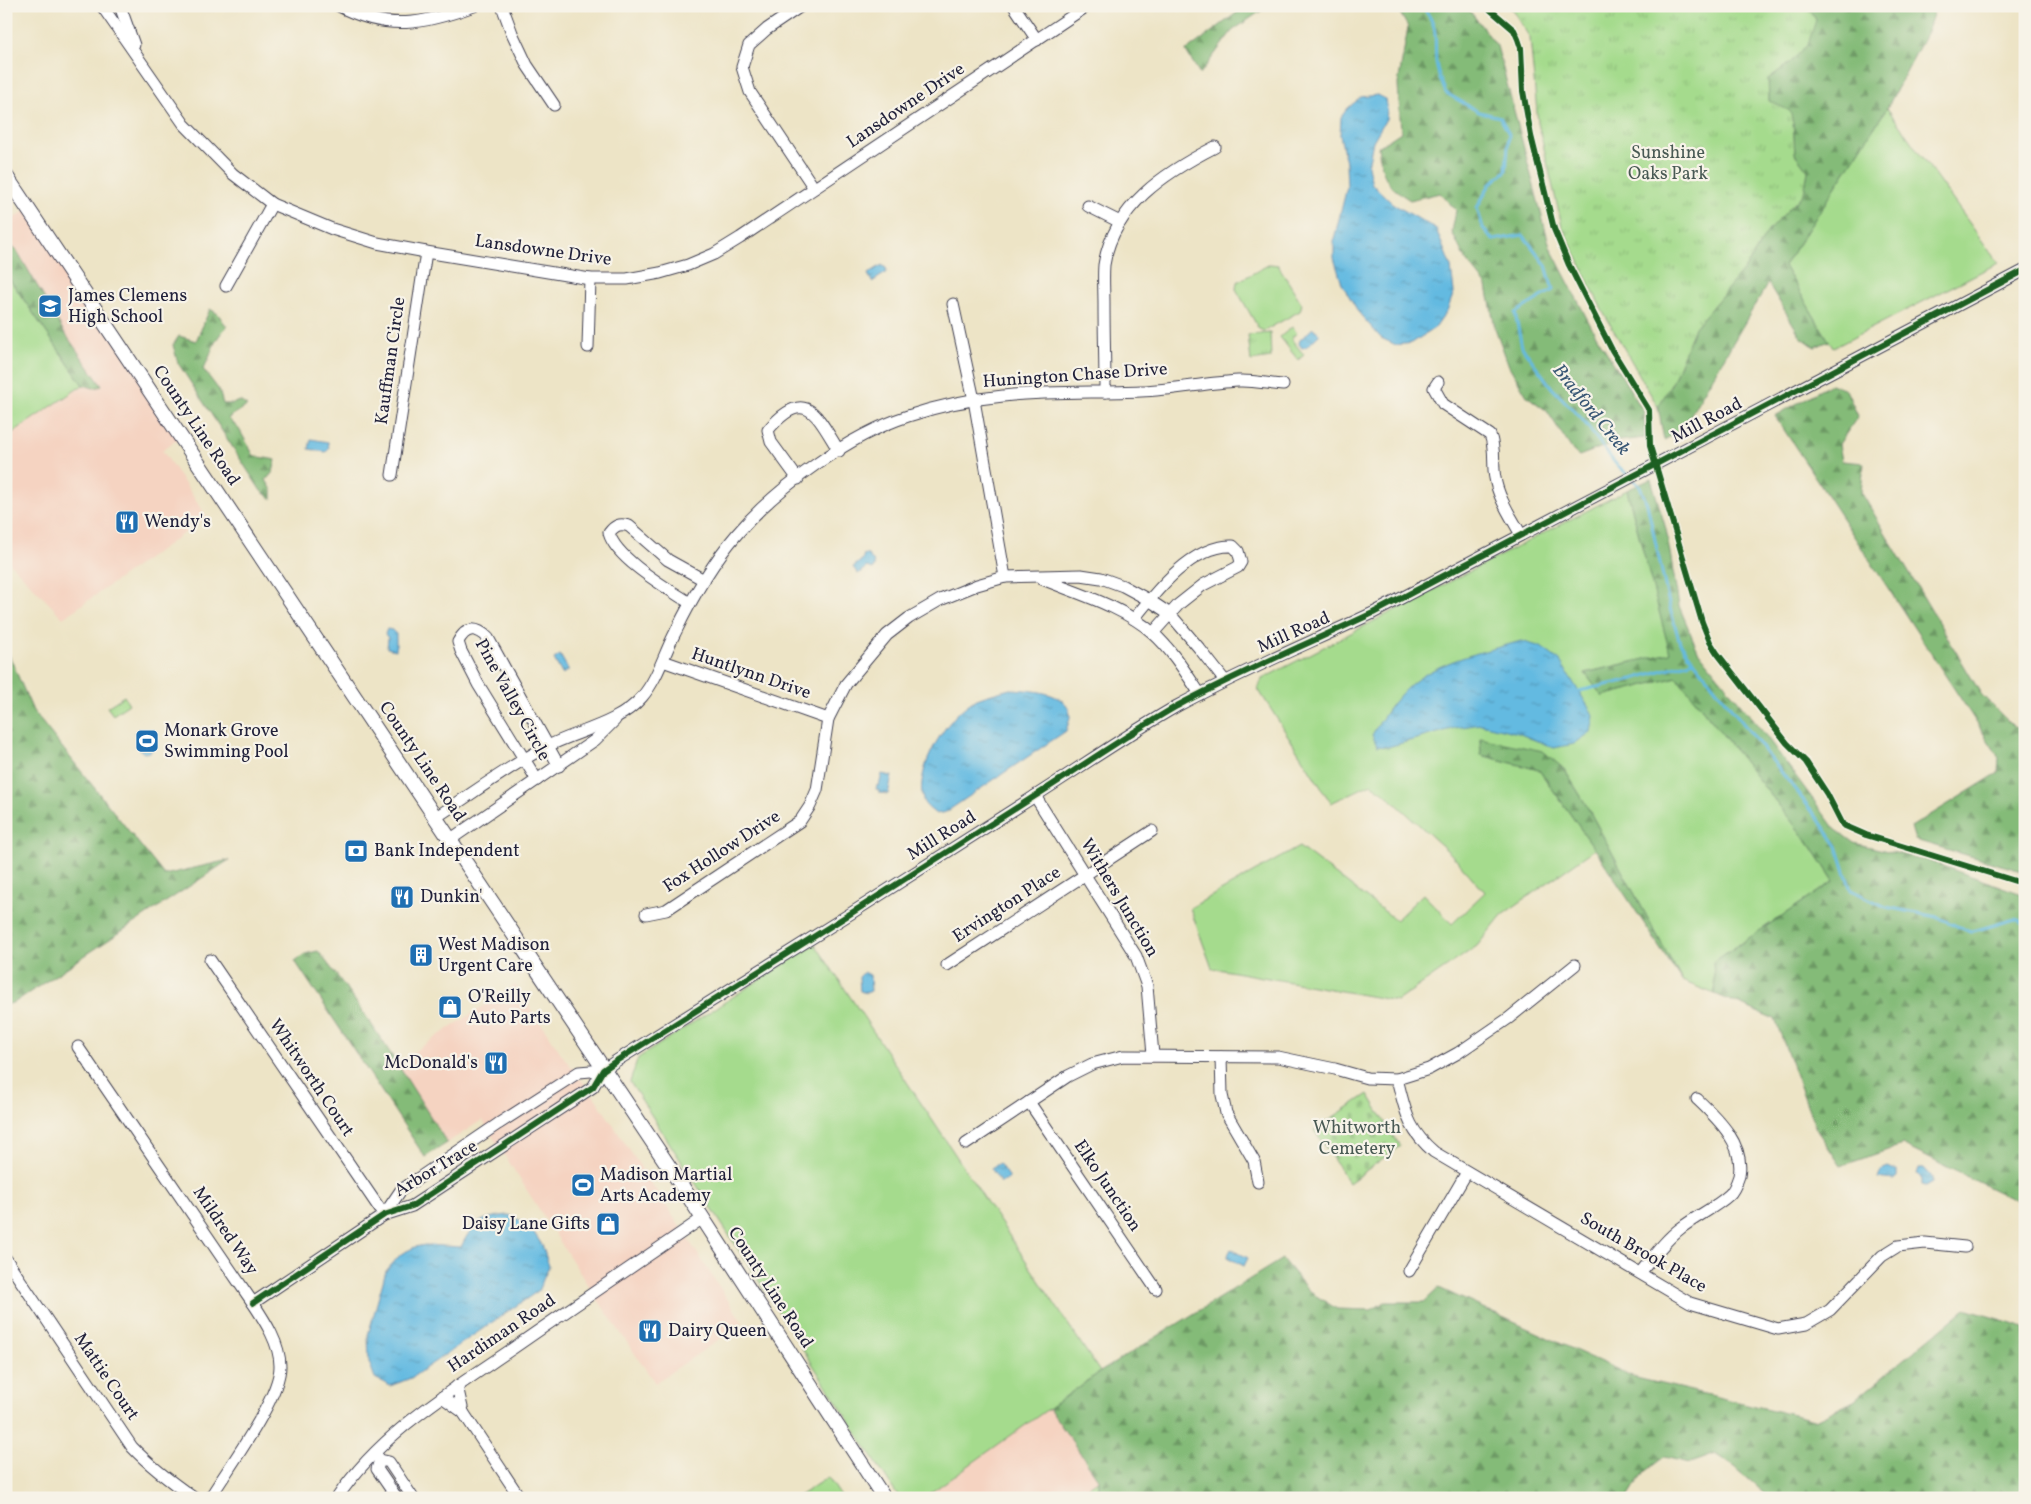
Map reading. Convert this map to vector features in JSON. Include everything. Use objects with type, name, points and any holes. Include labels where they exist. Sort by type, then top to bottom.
[{"type":"main road","name":"County Line Road","points":[[6,176],[703,1218],[884,1498]]},
{"type":"street","name":"Lansdowne Drive","points":[[102,6],[184,124],[233,174],[272,204],[332,230],[378,243],[590,279],[627,279],[660,273],[688,265],[714,254],[1087,6]]},
{"type":"street","name":"Lansdowne Drive","points":[[120,6],[139,58]]},
{"type":"street","points":[[339,6],[358,16],[392,24],[427,20],[474,6]]},
{"type":"street","points":[[502,6],[527,65],[554,105]]},
{"type":"street","points":[[801,6],[767,29],[749,45],[742,66],[750,92],[814,188]]},
{"type":"street","points":[[1014,6],[1037,40]]},
{"type":"street","points":[[1105,392],[1104,266],[1110,242],[1120,222],[1133,203],[1150,188],[1190,160],[1215,147]]},
{"type":"street","points":[[226,286],[272,204]]},
{"type":"street","points":[[1088,206],[1120,222]]},
{"type":"street","name":"Kauffman Circle","points":[[392,475],[426,252]]},
{"type":"street","name":"Mill Road","points":[[603,1070],[1035,796],[1110,746],[1200,694],[1372,613],[2025,270]]},
{"type":"street","points":[[588,347],[590,279]]},
{"type":"street","points":[[953,304],[974,400],[1005,577]]},
{"type":"street","name":"Hunington Chase Drive","points":[[436,817],[525,758],[547,746],[619,716],[642,698],[654,680],[690,603],[721,554],[738,532],[776,496],[798,479],[869,433],[907,416],[974,400],[1040,393],[1142,391],[1241,381],[1283,386]]},
{"type":"street","points":[[1438,382],[1434,388],[1443,404],[1490,435],[1495,478],[1502,497],[1521,535]]},
{"type":"street","points":[[798,479],[771,442],[768,430],[777,420],[790,411],[802,407],[812,410],[839,451]]},
{"type":"street","points":[[690,603],[647,575],[611,542],[609,533],[614,526],[622,524],[630,526],[668,560],[704,580]]},
{"type":"street","points":[[1134,619],[1172,575],[1197,558],[1225,546],[1233,546],[1238,551],[1241,562],[1238,567],[1203,585],[1170,614],[1153,633]]},
{"type":"street","name":"Fox Hollow Drive","points":[[646,914],[666,910],[800,821],[810,806],[816,790],[828,719],[846,684],[887,635],[909,618],[940,600],[977,585],[1005,577],[1081,575],[1101,578],[1123,586],[1170,614],[1225,681]]},
{"type":"street","name":"Fox Hollow Drive","points":[[1038,577],[1134,619],[1153,633],[1171,652],[1200,694]]},
{"type":"street","name":"Pine Valley Circle","points":[[537,780],[478,684],[461,651],[458,642],[466,631],[474,629],[481,631],[488,638],[559,766]]},
{"type":"street","name":"Huntlynn Drive","points":[[663,661],[828,719]]},
{"type":"street","points":[[451,839],[595,740],[619,716]]},
{"type":"street","name":"Withers Junction","points":[[1035,796],[1136,956],[1147,986],[1154,1055]]},
{"type":"street","name":"Ervington Place","points":[[947,965],[1152,831]]},
{"type":"street","name":"Whitworth Court","points":[[210,960],[384,1215]]},
{"type":"street","points":[[966,1144],[1068,1076],[1092,1064],[1123,1056],[1278,1057],[1367,1078],[1397,1079],[1429,1069],[1458,1052],[1509,1018],[1575,964]]},
{"type":"street","name":"Mildred Way","points":[[78,1046],[253,1303],[267,1325],[275,1344],[280,1366],[276,1385],[268,1406],[210,1498]]},
{"type":"street","points":[[1221,1057],[1222,1095],[1226,1113],[1254,1161],[1258,1182]]},
{"type":"street","name":"Arbor Trace","points":[[384,1215],[401,1190],[498,1124],[579,1072],[603,1070]]},
{"type":"street","name":"Arbor Trace","points":[[253,1303],[384,1215],[412,1206],[593,1087],[603,1070]]},
{"type":"street","name":"South Brook Place","points":[[1397,1079],[1409,1123],[1420,1140],[1434,1152],[1690,1303],[1778,1329],[1806,1324],[1830,1310],[1882,1256],[1898,1246],[1925,1243],[1965,1247]]},
{"type":"street","points":[[1640,1272],[1657,1251],[1679,1229],[1730,1194],[1738,1182],[1740,1170],[1739,1155],[1734,1142],[1727,1131],[1697,1099]]},
{"type":"street","name":"Elko Junction","points":[[1029,1102],[1156,1290]]},
{"type":"street","points":[[1409,1271],[1467,1172]]},
{"type":"street","name":"Hardiman Road","points":[[337,1498],[361,1467],[378,1457],[394,1433],[442,1396],[703,1218]]},
{"type":"street","name":"Mattie Court","points":[[6,1259],[132,1447],[166,1479],[194,1498]]},
{"type":"street","points":[[457,1386],[463,1412]]},
{"type":"street","points":[[442,1396],[463,1412],[520,1498]]},
{"type":"street","points":[[397,1498],[377,1469],[378,1457],[389,1462],[413,1498]]},
{"type":"shaded area","name":"James Clemens High School","points":[[28,209],[181,437],[162,450],[207,517],[63,618],[6,559],[6,223]]},
{"type":"shaded area","points":[[515,985],[565,1059],[596,1099],[743,1323],[655,1383],[587,1284],[482,1120],[447,1143],[397,1063]]},
{"type":"shaded area","points":[[1049,1408],[1099,1480],[1073,1498],[923,1498]]},
{"type":"green space","points":[[1246,6],[1268,6],[1232,31],[1200,74],[1186,51]]},
{"type":"green space","points":[[1396,6],[1466,6],[1497,46],[1550,247],[1594,332],[1644,412],[1645,438],[1618,441],[1579,456],[1573,451],[1547,411],[1527,396],[1509,366],[1495,328],[1487,286],[1465,259],[1452,232],[1456,210],[1440,193],[1410,200],[1395,189],[1386,178],[1381,165],[1378,147],[1401,132],[1398,84],[1408,27]]},
{"type":"green space","name":"Sunshine Oaks Park","points":[[1510,6],[1807,6],[1816,20],[1808,44],[1791,62],[1768,79],[1769,101],[1790,111],[1793,123],[1795,154],[1808,171],[1804,193],[1768,231],[1746,267],[1695,327],[1673,381],[1658,407],[1603,312],[1562,226],[1538,123],[1530,38]]},
{"type":"green space","points":[[1807,6],[1936,6],[1926,34],[1887,108],[1784,266],[1829,341],[1815,347],[1801,337],[1768,283],[1681,431],[1664,440],[1658,407],[1673,381],[1695,327],[1746,267],[1768,231],[1804,193],[1808,171],[1795,154],[1793,123],[1769,101],[1768,79],[1791,62],[1816,20]]},
{"type":"green space","points":[[1887,108],[1998,263],[1833,348],[1784,266]]},
{"type":"green space","points":[[6,246],[16,249],[64,332],[102,386],[94,388],[83,385],[6,274]]},
{"type":"green space","points":[[1270,264],[1278,265],[1302,304],[1300,311],[1264,331],[1259,329],[1236,289],[1237,282]]},
{"type":"green space","points":[[6,274],[83,385],[6,437]]},
{"type":"green space","points":[[210,309],[218,314],[227,327],[215,343],[203,369],[219,390],[223,404],[232,404],[240,401],[247,406],[228,418],[239,429],[254,456],[276,460],[273,472],[266,480],[272,490],[272,499],[261,491],[178,363],[173,345],[179,336],[196,341]]},
{"type":"green space","points":[[1292,327],[1297,333],[1292,337],[1292,340],[1304,355],[1298,360],[1280,337]]},
{"type":"green space","points":[[1270,333],[1271,358],[1251,361],[1248,335]]},
{"type":"green space","points":[[1831,384],[1846,390],[1858,416],[1839,444],[1842,461],[1864,463],[1861,492],[1981,694],[2015,728],[2025,725],[2025,872],[1915,840],[1911,827],[1998,773],[1999,757],[1775,416]]},
{"type":"green space","points":[[1651,479],[1666,529],[1679,606],[1698,651],[1763,732],[1835,829],[1854,843],[1925,860],[2025,895],[2025,1205],[1902,1145],[1841,1166],[1816,1129],[1775,1019],[1715,994],[1713,962],[1834,881],[1812,847],[1677,677],[1602,696],[1585,673],[1670,653],[1627,490]]},
{"type":"green space","points":[[1627,490],[1671,653],[1585,673],[1602,696],[1677,677],[1812,847],[1834,881],[1713,962],[1715,994],[1682,981],[1585,803],[1564,769],[1480,739],[1481,755],[1539,770],[1595,849],[1502,915],[1477,946],[1397,1001],[1212,968],[1190,908],[1299,847],[1396,920],[1423,894],[1452,924],[1485,892],[1451,854],[1383,792],[1371,784],[1331,803],[1258,689],[1262,679]]},
{"type":"green space","points":[[6,648],[33,711],[164,875],[229,860],[15,1002],[6,1005]]},
{"type":"green space","points":[[124,696],[129,704],[113,715],[107,707]]},
{"type":"green space","points":[[1480,738],[1543,751],[1564,769],[1585,803],[1682,981],[1595,849],[1539,770],[1481,755]]},
{"type":"green space","points":[[815,944],[1100,1372],[923,1498],[899,1498],[630,1082],[638,1058]]},
{"type":"green space","points":[[318,951],[369,1021],[447,1143],[425,1157],[295,961],[305,954]]},
{"type":"green space","name":"Whitworth Cemetery","points":[[1368,1094],[1400,1146],[1349,1183],[1314,1130]]},
{"type":"green space","points":[[1282,1259],[1310,1292],[1337,1309],[1371,1310],[1385,1302],[1424,1302],[1439,1288],[1636,1378],[1815,1420],[1854,1401],[1965,1309],[2025,1327],[2025,1498],[1770,1498],[1735,1467],[1715,1454],[1690,1463],[1664,1457],[1644,1472],[1628,1498],[1099,1498],[1099,1480],[1049,1408],[1100,1372]]},
{"type":"green space","points":[[828,1477],[842,1498],[796,1498]]},
{"type":"green space","points":[[1099,1480],[1099,1498],[1073,1498]]},
{"type":"water","points":[[1377,95],[1385,99],[1387,110],[1386,119],[1373,141],[1368,166],[1372,184],[1393,204],[1436,229],[1451,267],[1454,292],[1447,311],[1436,327],[1412,343],[1396,345],[1381,338],[1359,313],[1342,284],[1334,258],[1334,239],[1347,187],[1346,163],[1340,135],[1341,117],[1361,97]]},
{"type":"water","points":[[882,265],[887,269],[887,272],[872,282],[868,274]]},
{"type":"water","points":[[1313,328],[1319,335],[1306,347],[1302,348],[1299,344],[1300,340]]},
{"type":"water","points":[[311,439],[328,442],[329,449],[326,452],[309,449]]},
{"type":"water","points":[[864,554],[868,555],[872,560],[874,567],[873,569],[867,567],[858,574],[853,567],[862,560]]},
{"type":"water","points":[[387,629],[392,630],[396,634],[396,650],[387,648],[388,638],[385,634]]},
{"type":"water","points":[[1521,641],[1541,647],[1560,661],[1594,716],[1591,732],[1574,744],[1554,748],[1518,733],[1481,724],[1455,728],[1388,747],[1377,746],[1372,735],[1380,722],[1397,698],[1420,678],[1447,663]]},
{"type":"water","points":[[560,655],[568,669],[568,671],[562,674],[554,659]]},
{"type":"water","points":[[1010,689],[1036,691],[1063,701],[1068,708],[1070,716],[1066,731],[946,812],[936,814],[924,802],[922,787],[928,758],[936,743],[955,716],[966,706],[977,699]]},
{"type":"water","name":"Monark Grove Swimming Pool","points":[[140,729],[144,737],[154,740],[154,746],[150,752],[144,753],[139,749],[141,741],[135,733]]},
{"type":"water","points":[[882,774],[892,776],[888,794],[879,793],[879,790],[876,789],[877,785],[879,786]]},
{"type":"water","points":[[864,972],[870,975],[871,991],[866,993],[860,991],[859,977]]},
{"type":"water","points":[[999,1163],[1009,1178],[1001,1183],[991,1168]]},
{"type":"water","points":[[1888,1167],[1897,1171],[1897,1177],[1893,1180],[1878,1178],[1881,1170]]},
{"type":"water","points":[[1919,1168],[1924,1168],[1932,1177],[1932,1182],[1925,1186],[1921,1185],[1921,1178],[1917,1174]]},
{"type":"water","points":[[509,1215],[529,1225],[542,1245],[549,1266],[538,1291],[411,1378],[390,1386],[375,1378],[369,1362],[368,1335],[386,1271],[401,1254],[415,1247],[425,1245],[461,1247],[470,1231],[479,1222]]},
{"type":"water","points":[[1231,1249],[1248,1258],[1244,1266],[1227,1257]]},
{"type":"waterway","name":"Bradford Creek","points":[[1422,6],[1434,27],[1437,66],[1446,93],[1479,112],[1500,117],[1509,134],[1506,171],[1490,184],[1477,208],[1483,228],[1493,240],[1523,235],[1546,265],[1553,290],[1515,313],[1522,347],[1552,388],[1582,419],[1615,463],[1640,486],[1647,504],[1670,608],[1680,643],[1819,820],[1837,846],[1851,890],[1886,907],[1937,917],[1970,932],[2015,919],[2025,923]]},
{"type":"waterway","points":[[1579,691],[1633,679],[1694,661]]},
{"type":"cycle path","points":[[1486,6],[1514,30],[1521,48],[1523,91],[1531,136],[1554,229],[1569,265],[1612,350],[1649,410],[1650,446],[1702,622],[1710,642],[1787,743],[1806,762],[1827,794],[1843,825],[1866,835],[2025,884]]},
{"type":"cycle path","points":[[253,1303],[384,1215],[412,1206],[593,1087],[603,1070],[616,1061],[1177,706],[1249,670],[1373,613],[2025,270]]},
{"type":"place","name":"James Clemens High School","points":[[50,306]]},
{"type":"place","name":"Wendy's","points":[[127,522]]},
{"type":"place","name":"Monark Grove Swimming Pool","points":[[147,741]]},
{"type":"place","name":"Bank Independent","points":[[356,851]]},
{"type":"place","name":"Dunkin'","points":[[402,897]]},
{"type":"place","name":"West Madison Urgent Care","points":[[421,955]]},
{"type":"place","name":"O'Reilly Auto Parts","points":[[450,1007]]},
{"type":"place","name":"McDonald's","points":[[496,1063]]},
{"type":"place","name":"Madison Martial Arts Academy","points":[[583,1185]]},
{"type":"place","name":"Daisy Lane Gifts","points":[[608,1224]]},
{"type":"place","name":"Dairy Queen","points":[[650,1331]]}]
